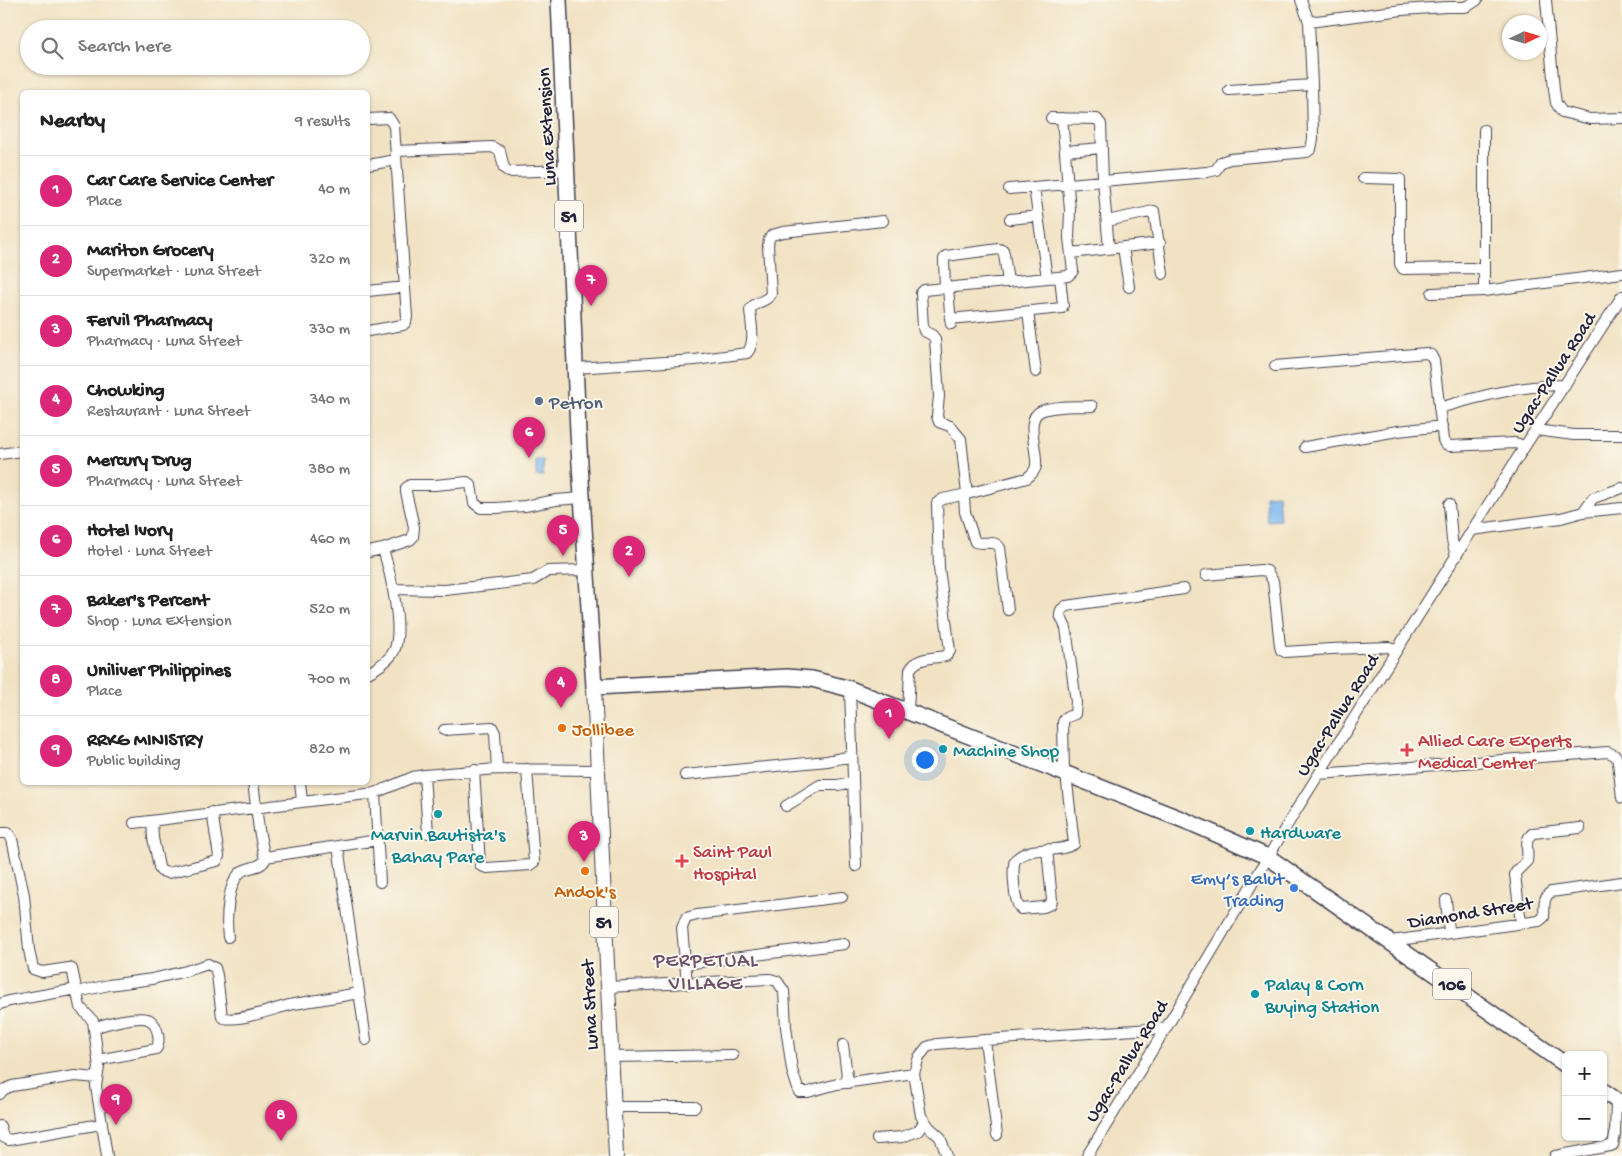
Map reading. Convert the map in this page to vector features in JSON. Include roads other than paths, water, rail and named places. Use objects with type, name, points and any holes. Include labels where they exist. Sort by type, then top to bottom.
[{"type":"highway","name":"Luna Extension","points":[[559,0],[578,432]]},
{"type":"highway","name":"Luna Street","points":[[578,432],[594,687]]},
{"type":"highway","name":"106","points":[[594,687],[787,677],[812,679],[850,689],[1191,823],[1268,857],[1391,941],[1562,1062]]},
{"type":"highway","points":[[1607,1094],[1619,1102]]},
{"type":"main road","name":"Luna Street","points":[[594,687],[616,1156]]},
{"type":"street","points":[[1009,189],[1207,172],[1216,170],[1221,162],[1230,159],[1307,152],[1311,149],[1314,138],[1312,85],[1309,22],[1301,0]]},
{"type":"street","points":[[1309,22],[1402,10],[1446,6],[1463,7],[1477,0]]},
{"type":"street","points":[[1546,0],[1556,103],[1562,112],[1590,119],[1622,118]]},
{"type":"street","points":[[1228,90],[1312,85]]},
{"type":"street","points":[[370,119],[389,118],[394,126],[406,322],[399,326],[370,331]]},
{"type":"street","points":[[1051,118],[1097,119],[1101,124],[1103,180],[1109,249]]},
{"type":"street","points":[[1008,610],[1000,548],[995,543],[975,542],[965,512],[961,439],[950,426],[939,422],[937,416],[939,396],[935,340],[923,328],[921,293],[924,290],[1068,276],[1073,271],[1069,238],[1070,210],[1062,118]]},
{"type":"street","points":[[1484,130],[1484,291]]},
{"type":"street","points":[[370,164],[396,156],[492,147],[500,151],[504,168],[509,172],[567,170]]},
{"type":"street","points":[[1065,151],[1102,148]]},
{"type":"street","points":[[1363,178],[1400,179],[1400,264],[1403,269],[1459,268],[1483,270]]},
{"type":"street","points":[[1034,187],[1047,278]]},
{"type":"street","points":[[1107,221],[1154,212],[1164,274]]},
{"type":"street","points":[[1010,219],[1038,216]]},
{"type":"street","points":[[576,368],[695,360],[747,353],[751,348],[752,342],[750,310],[752,306],[768,298],[771,294],[768,245],[769,239],[772,236],[798,229],[883,221]]},
{"type":"street","points":[[1071,253],[1160,243]]},
{"type":"street","points":[[1124,247],[1129,287]]},
{"type":"street","points":[[1008,282],[1003,250],[946,256],[944,259],[951,323],[1062,308],[1060,277]]},
{"type":"street","points":[[1432,293],[1484,291],[1622,273]]},
{"type":"street","points":[[370,291],[405,287]]},
{"type":"street","name":"Ugac-Pallua Road","points":[[1087,1156],[1319,774],[1525,446],[1618,309],[1622,296]]},
{"type":"street","points":[[1028,312],[1036,372]]},
{"type":"street","points":[[1275,366],[1426,353],[1431,355],[1434,361],[1443,440],[1447,446],[1515,443],[1525,446]]},
{"type":"street","points":[[1440,408],[1494,393],[1539,386],[1566,385]]},
{"type":"street","points":[[908,712],[910,670],[912,666],[920,660],[946,656],[950,651],[939,568],[936,503],[943,499],[965,495],[1026,478],[1032,474],[1036,467],[1032,421],[1039,412],[1048,409],[1092,406]]},
{"type":"street","points":[[1306,447],[1406,430],[1442,426]]},
{"type":"street","points":[[1536,430],[1574,435],[1622,435]]},
{"type":"street","points":[[1,453],[20,451]]},
{"type":"street","points":[[370,552],[410,540],[413,537],[414,527],[406,492],[406,488],[410,485],[467,482],[471,485],[474,503],[478,507],[485,508],[525,506],[556,500],[582,498]]},
{"type":"street","points":[[1583,512],[1593,498],[1622,488]]},
{"type":"street","points":[[1449,504],[1452,540],[1456,557]]},
{"type":"street","points":[[1472,530],[1561,518],[1583,512],[1622,508]]},
{"type":"street","points":[[370,672],[387,660],[393,653],[396,645],[396,608],[383,549]]},
{"type":"street","points":[[393,589],[445,590],[533,580],[548,572],[587,570]]},
{"type":"street","points":[[1206,575],[1267,571],[1273,581],[1280,646],[1281,650],[1285,652],[1388,647],[1397,649]]},
{"type":"street","points":[[1046,849],[1051,904],[1044,907],[1020,909],[1016,905],[1015,860],[1022,853],[1046,849],[1066,848],[1074,844],[1065,774],[1063,722],[1066,718],[1075,714],[1076,702],[1066,628],[1060,615],[1061,610],[1066,606],[1184,589]]},
{"type":"street","points":[[850,689],[856,866]]},
{"type":"street","points":[[444,730],[492,727],[495,733],[498,769]]},
{"type":"street","points":[[1319,774],[1608,752],[1613,753],[1618,762],[1622,798]]},
{"type":"street","points":[[685,775],[827,761],[852,756]]},
{"type":"street","points":[[134,823],[375,793],[413,777],[424,775],[498,769],[597,770]]},
{"type":"street","points":[[474,770],[480,864],[487,868],[530,865],[534,862],[527,769]]},
{"type":"street","points":[[424,775],[428,834]]},
{"type":"street","points":[[786,806],[820,785],[838,785],[852,782]]},
{"type":"street","points":[[228,937],[227,912],[232,889],[237,878],[242,871],[262,864],[266,857],[261,841],[253,785]]},
{"type":"street","points":[[300,785],[302,801]]},
{"type":"street","points":[[375,793],[380,882]]},
{"type":"street","points":[[152,821],[153,838],[159,867],[161,871],[168,873],[217,861],[218,856],[212,812]]},
{"type":"street","points":[[1521,923],[1515,875],[1527,861],[1527,840],[1529,836],[1534,833],[1580,828]]},
{"type":"street","points":[[0,833],[8,833],[12,839],[24,896],[29,950],[33,969],[42,972],[71,968],[74,971],[80,1007],[91,1017],[99,1067],[96,1078],[97,1099],[107,1156]]},
{"type":"street","points":[[266,857],[378,840]]},
{"type":"street","points":[[338,846],[366,1040]]},
{"type":"street","name":"Diamond Street","points":[[1391,941],[1542,919],[1544,917],[1545,899],[1547,894],[1551,892],[1622,882]]},
{"type":"street","points":[[687,984],[682,928],[686,918],[711,913],[842,897]]},
{"type":"street","points":[[1446,900],[1449,932]]},
{"type":"street","points":[[685,964],[844,944]]},
{"type":"street","points":[[0,1004],[152,979],[208,964],[214,968],[217,975],[222,1017],[227,1019],[246,1017],[292,1004],[359,993]]},
{"type":"street","points":[[607,987],[770,979],[777,981],[784,991],[786,1028],[792,1070],[799,1092],[914,1073]]},
{"type":"street","points":[[94,1028],[108,1023],[145,1019],[151,1021],[155,1027],[159,1043],[156,1049],[98,1060]]},
{"type":"street","points":[[948,1156],[940,1137],[924,1122],[921,1116],[914,1073],[919,1057],[927,1047],[937,1044],[985,1040],[1166,1028]]},
{"type":"street","points":[[985,1040],[997,1135]]},
{"type":"street","points":[[843,1045],[848,1083]]},
{"type":"street","points":[[611,1057],[733,1055]]},
{"type":"street","points":[[0,1094],[3,1090],[12,1086],[75,1076],[96,1078]]},
{"type":"street","points":[[1555,1156],[1613,1145],[1619,1102]]},
{"type":"street","points":[[614,1107],[695,1107]]},
{"type":"street","points":[[876,1139],[902,1137],[918,1131],[924,1122]]},
{"type":"street","points":[[0,1126],[3,1137],[9,1140],[101,1124]]},
{"type":"water","points":[[536,460],[543,460],[543,476],[536,476]]},
{"type":"water","points":[[1278,494],[1280,520],[1267,521],[1265,495]]},
{"type":"place","name":"Baker's Percent","points":[[591,306]]},
{"type":"place","name":"Petron","points":[[539,401]]},
{"type":"place","name":"Hotel Ivory","points":[[529,458]]},
{"type":"place","name":"Mercury Drug","points":[[563,556]]},
{"type":"place","name":"Mariton Grocery","points":[[629,577]]},
{"type":"place","name":"Chowking","points":[[561,708]]},
{"type":"place","name":"Jollibee","points":[[562,728]]},
{"type":"place","name":"Car Care Service Center","points":[[889,739]]},
{"type":"place","name":"Machine Shop","points":[[943,749]]},
{"type":"place","name":"Allied Care Experts Medical Center","points":[[1407,750]]},
{"type":"place","name":"Marvin Bautista's Bahay Pare","points":[[438,814]]},
{"type":"place","name":"Hardware","points":[[1250,831]]},
{"type":"place","name":"Saint Paul Hospital","points":[[682,861]]},
{"type":"place","name":"Fervil Pharmacy","points":[[584,862]]},
{"type":"place","name":"Andok's","points":[[585,871]]},
{"type":"place","name":"Emy’s Balut Trading","points":[[1294,888]]},
{"type":"place","name":"Palay & Corn Buying Station","points":[[1255,994]]},
{"type":"place","name":"RRKG MINISTRY","points":[[116,1125]]},
{"type":"place","name":"Uniliver Philippines","points":[[281,1141]]},
{"type":"district","name":"PERPETUAL VILLAGE","points":[[706,970]]}]
